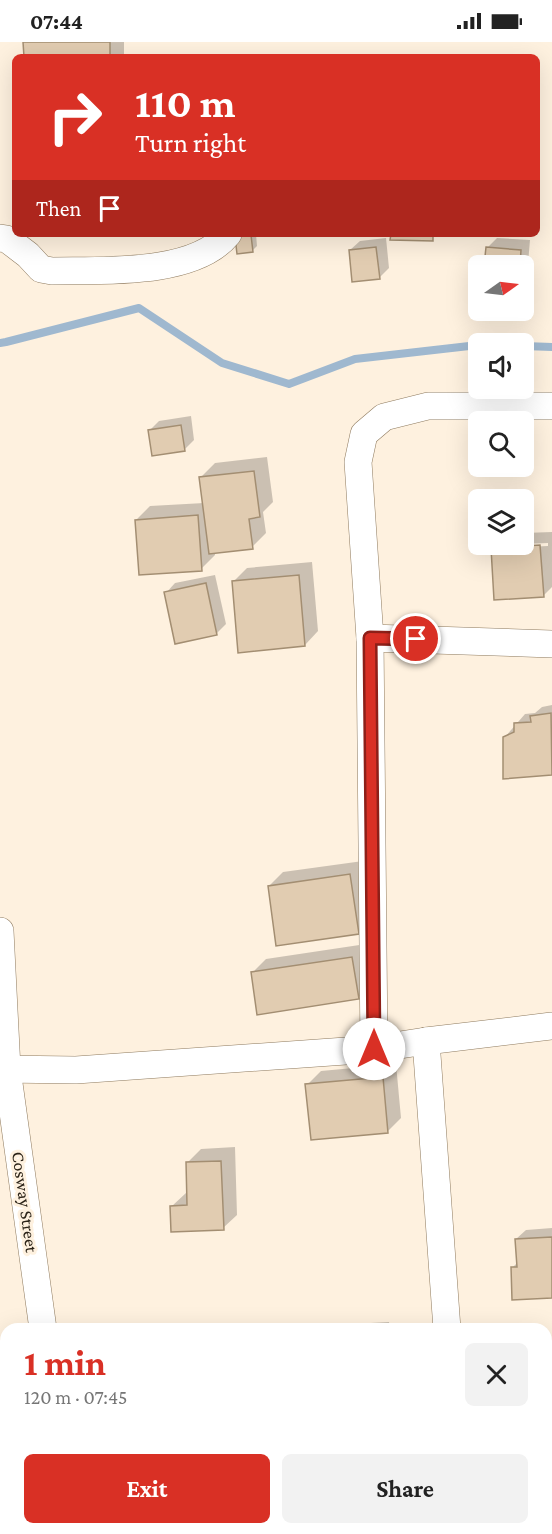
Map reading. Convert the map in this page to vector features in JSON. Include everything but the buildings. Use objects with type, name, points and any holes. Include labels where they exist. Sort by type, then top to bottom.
[{"type":"street","points":[[0,238],[7,239],[21,249],[41,269],[52,272],[135,270],[193,259],[225,237]]},
{"type":"street","points":[[374,1049],[370,638],[358,462],[364,434],[384,417],[428,406],[552,406]]},
{"type":"street","points":[[370,638],[552,644]]},
{"type":"street","name":"Cosway Street","points":[[0,931],[3,1069],[42,1323]]},
{"type":"street","points":[[3,1069],[76,1070],[374,1049],[552,1026]]},
{"type":"street","points":[[426,1041],[447,1323]]},
{"type":"waterway","points":[[0,343],[139,308],[222,363],[289,384],[355,359],[468,346]]},
{"type":"waterway","points":[[534,346],[552,347]]},
{"type":"route","points":[[374,1049],[370,638],[416,639]]}]
